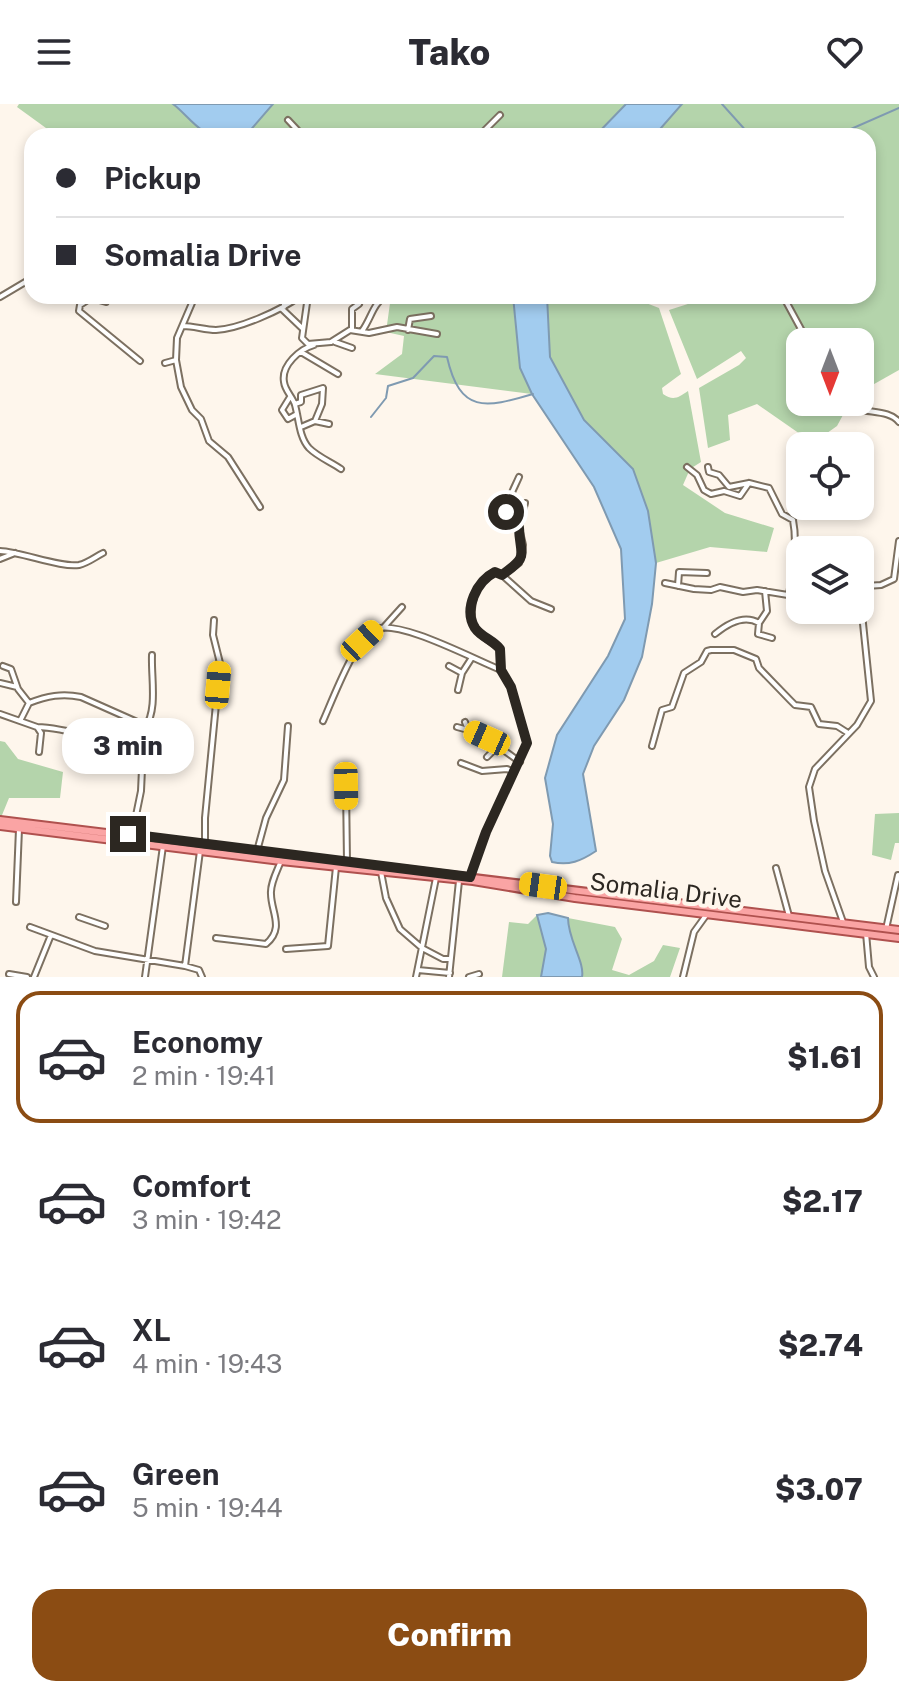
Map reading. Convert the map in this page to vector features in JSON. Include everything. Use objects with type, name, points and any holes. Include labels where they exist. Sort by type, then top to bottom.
[{"type":"main road","name":"Somalia Drive","points":[[0,820],[132,835],[281,861],[899,938]]},
{"type":"main road","name":"Somalia Drive","points":[[0,826],[163,846],[257,851],[899,930]]},
{"type":"street","points":[[487,128],[500,115]]},
{"type":"street","points":[[288,120],[296,128]]},
{"type":"street","points":[[0,297],[24,283]]},
{"type":"street","points":[[82,304],[78,307],[82,315],[140,361]]},
{"type":"street","points":[[192,304],[177,338],[176,360],[181,387],[192,410],[201,419],[209,441],[228,457],[260,507]]},
{"type":"street","points":[[283,304],[283,308],[302,328]]},
{"type":"street","points":[[183,326],[219,329],[289,304]]},
{"type":"street","points":[[302,351],[306,304]]},
{"type":"street","points":[[352,330],[352,309],[359,304]]},
{"type":"street","points":[[362,331],[376,304]]},
{"type":"street","points":[[787,304],[800,328]]},
{"type":"street","points":[[408,330],[410,319],[431,316]]},
{"type":"street","points":[[369,333],[387,328],[437,334]]},
{"type":"street","points":[[341,469],[308,447],[295,404],[285,386],[284,375],[289,364],[302,351],[334,341],[343,332],[362,331],[375,338]]},
{"type":"street","points":[[302,338],[306,343],[318,345]]},
{"type":"street","points":[[334,341],[352,348]]},
{"type":"street","points":[[302,351],[338,374]]},
{"type":"street","points":[[165,363],[176,360]]},
{"type":"street","points":[[295,404],[301,402],[301,395],[323,388],[322,404],[315,421]]},
{"type":"street","points":[[291,396],[282,410],[288,419],[297,414]]},
{"type":"street","points":[[874,412],[891,416],[899,422]]},
{"type":"street","points":[[300,428],[315,421],[329,424]]},
{"type":"street","points":[[687,467],[697,475],[704,490],[711,494],[724,491],[740,496],[749,483]]},
{"type":"street","points":[[708,467],[709,472],[719,475],[729,487],[749,483],[769,488],[782,514],[793,520],[795,536]]},
{"type":"street","points":[[519,477],[506,507],[505,519],[508,524],[519,528]]},
{"type":"street","points":[[502,575],[519,563],[522,555],[519,528],[525,503]]},
{"type":"street","points":[[874,584],[894,579],[899,541]]},
{"type":"street","points":[[0,551],[73,565],[103,553]]},
{"type":"street","points":[[0,559],[17,552]]},
{"type":"street","points":[[678,586],[677,575],[683,570],[707,573]]},
{"type":"street","points":[[470,877],[486,832],[527,743],[511,687],[501,670],[500,649],[476,630],[471,609],[477,589],[495,572],[531,601],[551,609]]},
{"type":"street","points":[[665,583],[709,590],[720,587],[786,595]]},
{"type":"street","points":[[765,591],[767,611],[759,623],[758,634],[772,638]]},
{"type":"street","points":[[383,628],[402,607]]},
{"type":"street","points":[[715,634],[742,619],[759,623]]},
{"type":"street","points":[[185,966],[203,849],[220,663],[214,645],[214,620]]},
{"type":"street","points":[[844,924],[825,871],[809,787],[815,769],[849,734],[871,701],[862,624]]},
{"type":"street","points":[[323,721],[362,641],[373,630],[383,628],[412,632],[501,670]]},
{"type":"street","points":[[652,746],[662,710],[672,707],[684,673],[701,662],[711,650],[734,650],[756,659],[759,668],[795,705],[811,707],[819,724],[837,726],[849,734]]},
{"type":"street","points":[[132,835],[138,809],[145,728],[152,707],[152,655]]},
{"type":"street","points":[[458,690],[462,673],[471,659]]},
{"type":"street","points":[[3,666],[11,669],[17,687],[29,703]]},
{"type":"street","points":[[449,666],[462,673]]},
{"type":"street","points":[[0,683],[17,687]]},
{"type":"street","points":[[20,721],[29,703],[51,696],[81,697],[141,722],[145,728]]},
{"type":"street","points":[[0,714],[37,727],[56,728],[122,745],[144,746]]},
{"type":"street","points":[[465,722],[468,730]]},
{"type":"street","points":[[257,851],[266,818],[284,780],[288,726]]},
{"type":"street","points":[[37,727],[42,737],[39,752]]},
{"type":"street","points":[[457,727],[487,738],[520,762]]},
{"type":"street","points":[[487,757],[497,747]]},
{"type":"street","points":[[144,754],[180,759]]},
{"type":"street","points":[[461,763],[482,771],[502,769],[514,772]]},
{"type":"street","points":[[346,786],[347,862]]},
{"type":"street","points":[[16,902],[19,829]]},
{"type":"street","points":[[145,977],[163,846]]},
{"type":"street","points":[[216,938],[266,944],[272,939],[276,915],[270,891],[281,861]]},
{"type":"street","points":[[286,949],[328,946],[336,867]]},
{"type":"street","points":[[776,868],[789,917]]},
{"type":"street","points":[[381,872],[394,922],[422,948],[438,957],[450,959]]},
{"type":"street","points":[[886,929],[898,875]]},
{"type":"street","points":[[416,977],[436,878]]},
{"type":"street","points":[[418,970],[449,975],[459,881]]},
{"type":"street","points":[[683,977],[694,932],[707,914]]},
{"type":"street","points":[[79,917],[105,926]]},
{"type":"street","points":[[30,927],[95,951],[199,970],[202,977]]},
{"type":"street","points":[[866,933],[869,967],[874,977]]},
{"type":"street","points":[[34,977],[51,935]]},
{"type":"street","points":[[9,974],[27,977]]},
{"type":"street","points":[[469,977],[479,974]]},
{"type":"green space","points":[[19,104],[626,104],[603,128],[46,128],[17,107]]},
{"type":"green space","points":[[682,104],[899,104],[899,370],[874,384],[874,328],[786,328],[786,416],[842,416],[837,426],[829,432],[797,432],[757,404],[728,415],[730,440],[708,448],[699,388],[746,358],[741,351],[697,379],[669,310],[688,304],[876,304],[876,128],[661,128]]},
{"type":"green space","points":[[390,304],[514,304],[520,368],[532,394],[375,374],[402,354],[404,336],[386,332]]},
{"type":"green space","points":[[547,304],[649,304],[659,308],[681,374],[662,388],[663,394],[676,398],[688,391],[701,462],[690,469],[683,485],[725,513],[774,528],[767,552],[710,547],[656,563],[648,511],[633,469],[584,420],[550,357]]},
{"type":"green space","points":[[0,741],[5,742],[18,759],[63,772],[60,798],[9,798],[0,820]]},
{"type":"green space","points":[[899,813],[899,843],[895,843],[891,860],[872,855],[875,814]]},
{"type":"green space","points":[[537,915],[546,949],[541,977],[502,977],[509,922],[528,924]]},
{"type":"green space","points":[[568,918],[615,927],[622,939],[612,970],[629,975],[654,961],[663,945],[680,948],[670,977],[582,977]]},
{"type":"water","points":[[173,104],[273,104],[252,128],[200,128]]},
{"type":"water","points":[[626,104],[682,104],[661,128],[603,128]]},
{"type":"water","points":[[514,304],[547,304],[550,357],[584,420],[633,469],[648,511],[656,563],[642,657],[624,700],[594,746],[583,774],[596,851],[569,863],[552,862],[550,856],[553,824],[545,778],[557,735],[608,656],[625,619],[621,549],[594,487],[532,394],[520,368]]},
{"type":"water","points":[[548,913],[568,918],[582,977],[541,977],[546,949],[537,915]]},
{"type":"waterway","points":[[722,104],[744,128]]},
{"type":"waterway","points":[[853,128],[899,108]]},
{"type":"waterway","points":[[371,417],[386,398],[388,386],[413,378],[434,356],[447,357],[459,389],[477,402],[501,402],[533,394]]},
{"type":"route","points":[[128,834],[470,877],[486,832],[527,743],[518,706],[501,670],[500,649],[476,630],[471,618],[474,596],[486,577],[495,572],[502,575],[519,563],[522,555],[519,528],[508,524],[506,512]]}]
